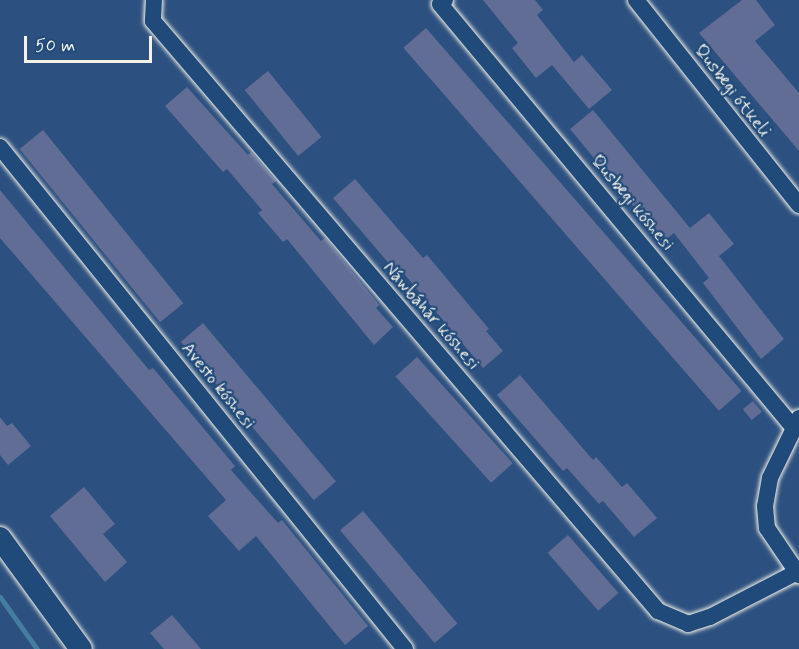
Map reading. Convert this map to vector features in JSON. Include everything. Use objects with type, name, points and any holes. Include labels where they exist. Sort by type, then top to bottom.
[{"type":"street","name":"Náwbáhár kóshesi","points":[[153,0],[153,21],[658,611],[688,624],[710,617],[798,573]]},
{"type":"street","name":"Qusbegi ótkeli","points":[[636,0],[799,205]]},
{"type":"street","name":"Qusbegi kóshesi","points":[[443,2],[796,422]]},
{"type":"street","name":"Avesto kóshesi","points":[[0,147],[405,649]]},
{"type":"street","points":[[796,422],[770,478],[765,506],[767,528],[798,573]]},
{"type":"street","points":[[0,537],[81,649]]},
{"type":"building","points":[[483,0],[535,0],[543,10],[537,15],[574,62],[582,55],[612,90],[589,109],[552,65],[536,78],[512,48],[518,43]]},
{"type":"building","points":[[742,0],[756,0],[775,25],[755,41],[799,93],[799,151],[699,33]]},
{"type":"building","points":[[426,28],[742,391],[719,411],[403,48]]},
{"type":"building","points":[[268,71],[321,137],[298,156],[245,90]]},
{"type":"building","points":[[187,87],[248,155],[251,152],[276,181],[272,184],[321,241],[325,238],[379,305],[376,308],[393,327],[374,345],[287,239],[283,242],[258,213],[262,210],[227,169],[223,172],[165,106]]},
{"type":"building","points":[[593,110],[690,228],[709,213],[734,244],[719,256],[784,339],[761,359],[703,283],[709,278],[674,233],[663,242],[570,129]]},
{"type":"building","points":[[43,130],[183,303],[160,322],[20,149]]},
{"type":"building","points":[[355,179],[423,258],[427,255],[489,329],[486,331],[503,351],[483,368],[401,270],[397,273],[333,198]]},
{"type":"building","points":[[0,190],[149,370],[153,368],[235,466],[231,470],[278,523],[282,520],[368,626],[345,645],[256,536],[239,551],[208,516],[226,500],[0,238]]},
{"type":"building","points":[[203,323],[336,482],[314,500],[181,342]]},
{"type":"building","points":[[417,357],[513,463],[491,483],[395,376]]},
{"type":"building","points":[[520,375],[593,460],[596,457],[622,487],[627,483],[657,518],[634,537],[603,501],[599,504],[567,468],[563,471],[497,395]]},
{"type":"building","points":[[753,401],[762,412],[752,420],[743,409]]},
{"type":"building","points":[[0,417],[7,426],[12,423],[31,446],[8,465],[0,455]]},
{"type":"building","points":[[84,487],[115,524],[103,534],[127,562],[105,582],[50,516]]},
{"type":"building","points":[[363,511],[457,624],[435,643],[340,530]]},
{"type":"building","points":[[568,535],[619,593],[598,611],[548,553]]},
{"type":"building","points":[[172,615],[201,649],[164,649],[150,633]]},
{"type":"waterway","points":[[0,597],[37,649]]}]
